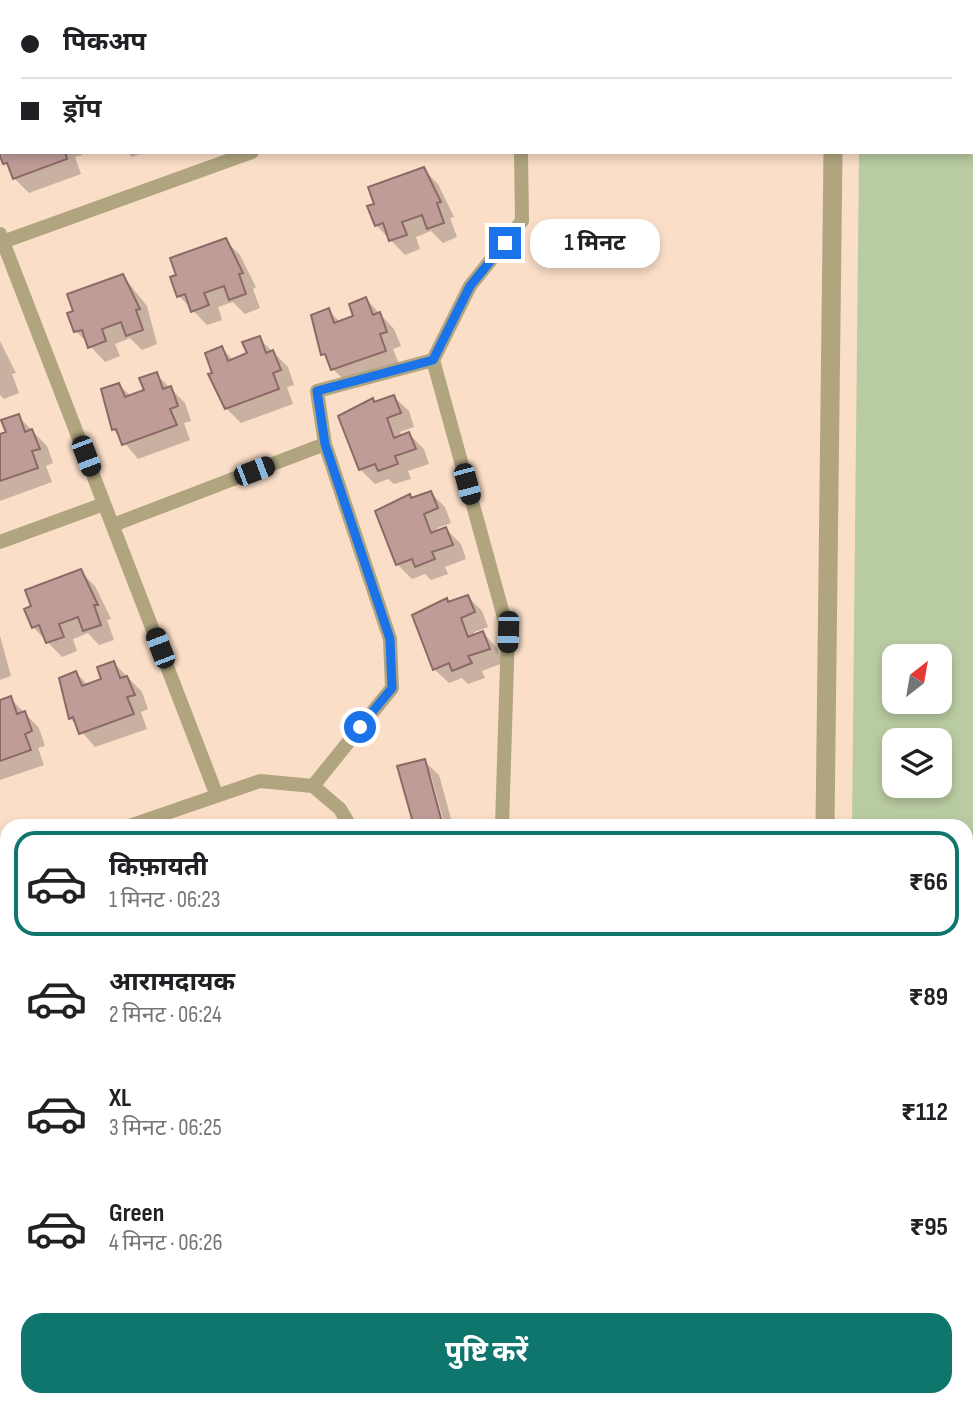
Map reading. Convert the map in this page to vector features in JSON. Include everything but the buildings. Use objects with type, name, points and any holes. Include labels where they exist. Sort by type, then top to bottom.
[{"type":"street","points":[[825,819],[833,154]]},
{"type":"lane","points":[[217,796],[1,239],[246,154]]},
{"type":"lane","points":[[502,819],[508,632],[433,360],[470,286],[522,221],[521,154]]},
{"type":"lane","points":[[313,786],[392,688],[390,639],[325,444],[317,391],[433,360]]},
{"type":"lane","points":[[113,525],[325,444]]},
{"type":"lane","points":[[0,542],[104,503]]},
{"type":"lane","points":[[150,819],[260,781],[313,786],[340,809],[346,819]]},
{"type":"shaded area","points":[[859,154],[973,154],[973,819],[852,819]]},
{"type":"route","points":[[360,727],[392,688],[390,639],[325,444],[317,391],[433,360],[470,286],[505,243]]}]
